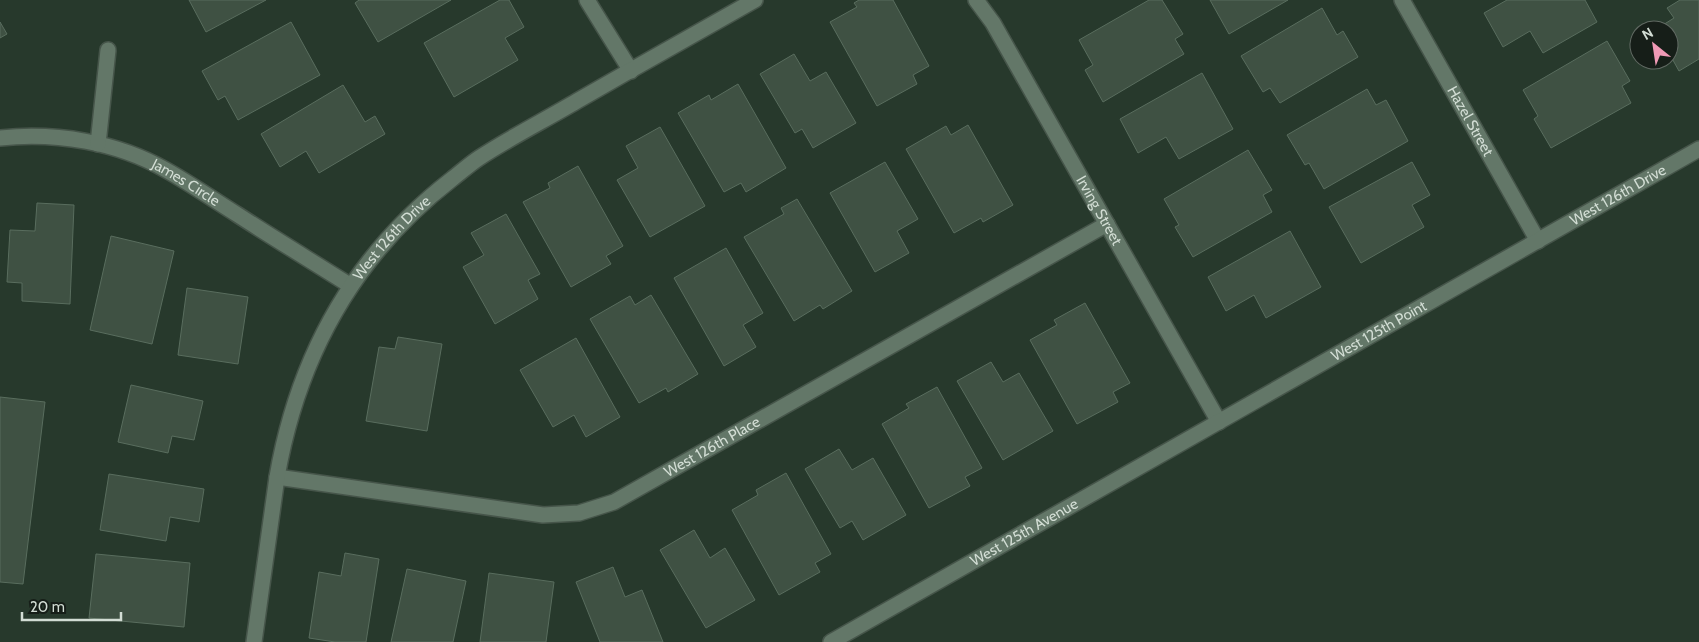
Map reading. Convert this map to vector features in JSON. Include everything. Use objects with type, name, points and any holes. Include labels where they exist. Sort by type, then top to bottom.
[{"type":"street","points":[[587,0],[631,70]]},
{"type":"street","name":"West 126th Drive","points":[[254,642],[277,477],[296,398],[320,338],[351,286],[382,244],[428,198],[479,158],[754,0]]},
{"type":"street","name":"Irving Street","points":[[976,0],[993,23],[1219,422]]},
{"type":"street","name":"Hazel Street","points":[[1402,0],[1538,241]]},
{"type":"street","points":[[98,144],[108,50]]},
{"type":"street","name":"James Circle","points":[[0,138],[22,136],[68,138],[118,149],[165,169],[351,286]]},
{"type":"street","name":"West 126th Drive","points":[[1538,241],[1699,149]]},
{"type":"street","name":"West 126th Place","points":[[277,477],[543,515],[588,510],[614,502],[1108,224]]},
{"type":"street","name":"West 125th Point","points":[[1219,422],[1538,241]]},
{"type":"street","name":"West 125th Avenue","points":[[830,642],[1219,422]]},
{"type":"building","points":[[189,0],[266,0],[206,32]]},
{"type":"building","points":[[359,0],[451,0],[378,42],[355,3]]},
{"type":"building","points":[[500,0],[509,0],[524,27],[505,38],[518,60],[454,97],[424,43]]},
{"type":"building","points":[[859,0],[893,0],[929,66],[913,75],[917,84],[877,106],[830,22],[857,7],[854,3]]},
{"type":"building","points":[[1149,0],[1162,0],[1183,34],[1175,39],[1184,54],[1103,102],[1085,70],[1093,65],[1079,40]]},
{"type":"building","points":[[1210,0],[1288,0],[1229,34]]},
{"type":"building","points":[[1507,0],[1585,0],[1597,22],[1543,53],[1530,31],[1503,47],[1484,13]]},
{"type":"building","points":[[1680,0],[1699,0],[1699,59],[1679,71],[1679,20],[1671,20],[1674,18],[1667,8]]},
{"type":"building","points":[[1322,8],[1337,35],[1343,31],[1358,57],[1280,103],[1270,88],[1263,92],[1241,56]]},
{"type":"building","points":[[0,22],[7,34],[0,38]]},
{"type":"building","points":[[291,22],[320,75],[238,120],[225,96],[218,100],[202,71]]},
{"type":"building","points":[[1607,41],[1630,81],[1622,86],[1631,103],[1551,148],[1534,119],[1538,116],[1523,90]]},
{"type":"building","points":[[794,54],[810,81],[826,72],[856,123],[813,148],[802,129],[795,133],[760,74]]},
{"type":"building","points":[[1202,73],[1233,129],[1179,159],[1166,137],[1138,153],[1120,119]]},
{"type":"building","points":[[738,84],[786,168],[746,192],[741,183],[724,192],[678,113],[709,95],[711,100]]},
{"type":"building","points":[[343,85],[365,122],[375,116],[385,134],[319,173],[306,151],[280,167],[261,134]]},
{"type":"building","points":[[1367,89],[1376,105],[1386,100],[1408,141],[1324,189],[1309,163],[1305,165],[1287,135]]},
{"type":"building","points":[[968,125],[1013,205],[983,222],[981,218],[954,233],[906,149],[946,126],[951,135]]},
{"type":"building","points":[[660,127],[705,206],[650,237],[617,180],[638,168],[626,146]]},
{"type":"building","points":[[1248,150],[1272,190],[1263,195],[1272,212],[1193,257],[1175,227],[1179,225],[1164,199]]},
{"type":"building","points":[[885,162],[918,219],[897,231],[909,253],[875,272],[830,193]]},
{"type":"building","points":[[1412,162],[1430,195],[1412,205],[1424,227],[1361,263],[1329,207]]},
{"type":"building","points":[[578,166],[623,246],[606,256],[611,264],[571,287],[523,202],[550,188],[548,183]]},
{"type":"building","points":[[797,199],[852,291],[823,309],[820,305],[794,321],[744,237],[784,214],[781,208]]},
{"type":"building","points":[[37,203],[74,205],[70,304],[22,301],[22,283],[7,282],[10,230],[35,231]]},
{"type":"building","points":[[506,214],[540,274],[528,280],[538,299],[495,324],[463,267],[484,255],[471,233]]},
{"type":"building","points":[[1290,231],[1321,287],[1266,318],[1254,295],[1226,311],[1208,277]]},
{"type":"building","points":[[111,236],[174,251],[152,344],[90,330]]},
{"type":"building","points":[[726,248],[763,313],[743,325],[756,347],[724,366],[674,278]]},
{"type":"building","points":[[187,288],[248,297],[238,364],[178,355]]},
{"type":"building","points":[[651,295],[698,374],[668,392],[666,388],[639,403],[590,319],[630,296],[635,305]]},
{"type":"building","points":[[1085,303],[1130,383],[1113,392],[1118,402],[1077,424],[1030,340],[1057,325],[1054,320]]},
{"type":"building","points":[[398,337],[442,344],[427,431],[366,421],[379,347],[395,349]]},
{"type":"building","points":[[576,338],[620,417],[586,437],[574,415],[553,427],[520,370]]},
{"type":"building","points":[[991,362],[1003,382],[1019,373],[1053,431],[1003,460],[957,381]]},
{"type":"building","points":[[131,385],[203,401],[194,440],[172,436],[168,453],[118,442]]},
{"type":"building","points":[[937,387],[982,468],[965,477],[970,486],[929,508],[882,424],[909,408],[906,404]]},
{"type":"building","points":[[0,397],[45,402],[23,584],[0,582]]},
{"type":"building","points":[[839,449],[852,470],[873,458],[906,515],[863,540],[852,521],[840,528],[805,469]]},
{"type":"building","points":[[786,473],[831,554],[815,563],[820,572],[779,595],[732,510],[758,495],[756,490]]},
{"type":"building","points":[[109,474],[204,489],[199,522],[170,517],[166,541],[100,530]]},
{"type":"building","points":[[694,530],[710,558],[725,548],[755,600],[706,628],[660,550]]},
{"type":"building","points":[[345,553],[379,559],[366,642],[335,642],[309,638],[319,572],[341,576]]},
{"type":"building","points":[[96,554],[190,563],[184,627],[89,618]]},
{"type":"building","points":[[613,567],[625,597],[642,590],[663,642],[600,642],[576,582]]},
{"type":"building","points":[[407,569],[466,581],[453,642],[391,642]]},
{"type":"building","points":[[489,573],[554,582],[546,642],[480,642]]}]
